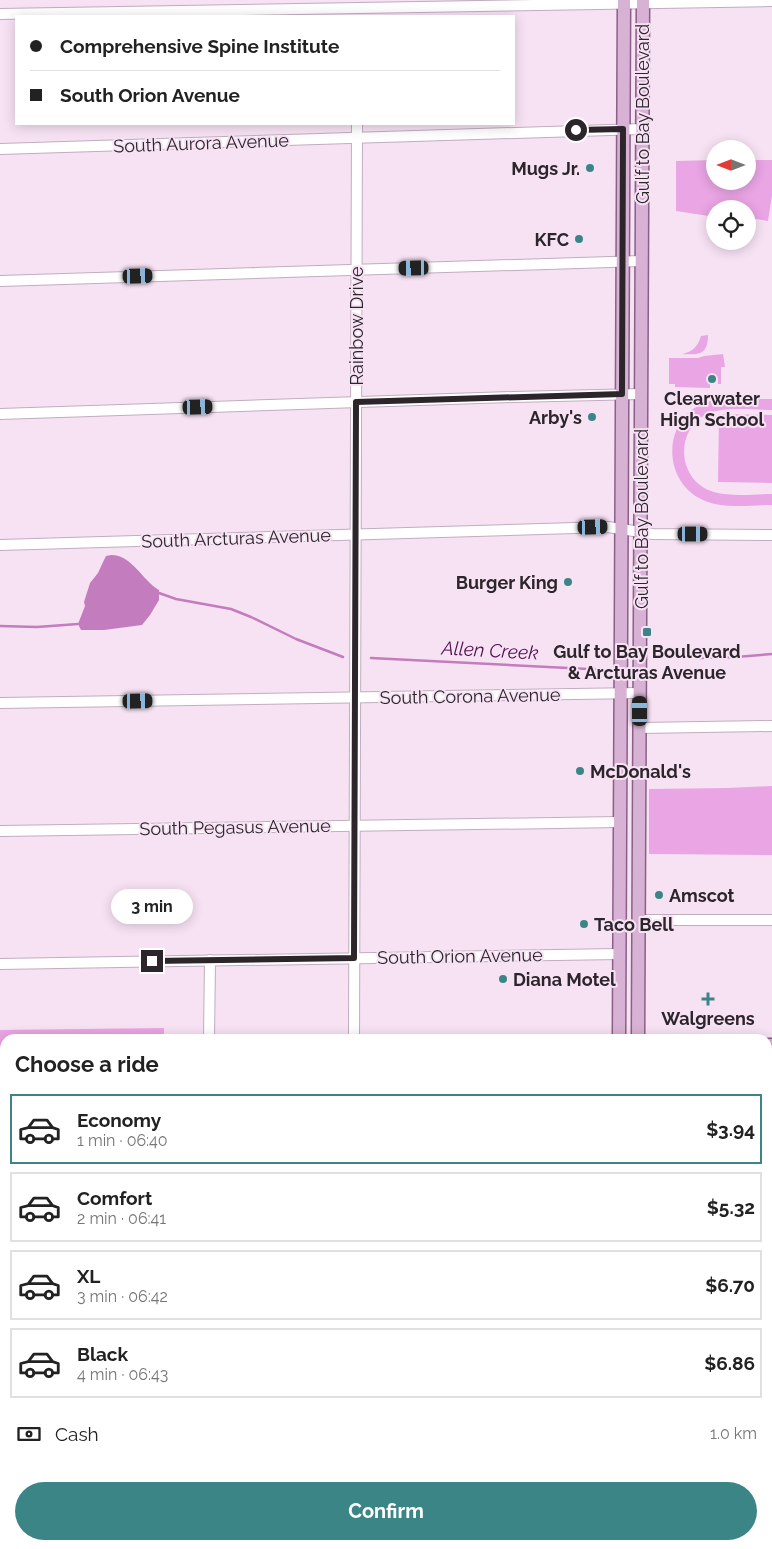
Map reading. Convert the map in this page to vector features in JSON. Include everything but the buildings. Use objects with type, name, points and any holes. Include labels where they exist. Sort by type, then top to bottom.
[{"type":"main road","name":"Gulf to Bay Boulevard","points":[[619,1034],[624,2]]},
{"type":"main road","name":"Gulf to Bay Boulevard","points":[[640,1034],[638,920],[643,2]]},
{"type":"street","points":[[0,14],[771,1]]},
{"type":"street","name":"Rainbow Drive","points":[[354,1034],[357,125]]},
{"type":"street","name":"South Aurora Avenue","points":[[0,149],[642,128]]},
{"type":"street","points":[[0,281],[642,261]]},
{"type":"street","points":[[622,344],[641,345]]},
{"type":"street","points":[[0,414],[642,394]]},
{"type":"street","name":"South Arcturas Avenue","points":[[0,545],[608,527],[653,534],[772,535]]},
{"type":"street","name":"South Corona Avenue","points":[[0,703],[640,693]]},
{"type":"street","points":[[640,728],[772,726]]},
{"type":"street","name":"South Pegasus Avenue","points":[[0,831],[620,822]]},
{"type":"street","points":[[638,920],[772,920]]},
{"type":"street","name":"South Orion Avenue","points":[[0,964],[619,954]]},
{"type":"street","points":[[209,1034],[210,960]]},
{"type":"shaded area","points":[[706,160],[706,190],[756,190],[756,160],[772,160],[772,195],[768,221],[756,219],[756,200],[706,200],[706,216],[676,211],[676,161]]},
{"type":"shaded area","points":[[708,335],[708,342],[704,350],[698,354],[682,354],[694,348],[701,336]]},
{"type":"shaded area","points":[[723,354],[725,367],[721,367],[721,384],[718,384],[718,380],[710,380],[710,388],[675,387],[675,384],[669,384],[669,358],[698,358]]},
{"type":"shaded area","points":[[717,399],[772,399],[772,410],[730,409],[707,414],[696,422],[689,432],[684,456],[687,467],[693,478],[702,486],[714,492],[736,495],[772,494],[772,505],[735,506],[707,502],[689,490],[675,470],[673,445],[675,433],[681,422],[689,412]]},
{"type":"shaded area","points":[[719,414],[772,415],[772,483],[718,482]]},
{"type":"shaded area","points":[[106,556],[118,556],[131,563],[159,590],[159,600],[142,625],[104,630],[81,630],[78,624],[85,606],[84,602],[90,583],[98,573]]},
{"type":"shaded area","points":[[772,786],[772,855],[649,854],[649,789]]},
{"type":"shaded area","points":[[164,1028],[164,1034],[0,1034],[0,1030]]},
{"type":"waterway","name":"Allen Creek","points":[[159,593],[176,599],[231,609],[296,639],[343,657]]},
{"type":"waterway","name":"Allen Creek","points":[[0,626],[37,627],[78,624]]},
{"type":"waterway","name":"Allen Creek","points":[[700,658],[772,654]]},
{"type":"waterway","name":"Allen Creek","points":[[371,658],[608,670]]},
{"type":"place","name":"Mugs Jr.","points":[[590,168]]},
{"type":"place","name":"KFC","points":[[579,239]]},
{"type":"place","name":"Clearwater High School","points":[[712,379]]},
{"type":"place","name":"Arby's","points":[[592,417]]},
{"type":"place","name":"Burger King","points":[[568,582]]},
{"type":"place","name":"Gulf to Bay Boulevard & Arcturas Avenue","points":[[647,632]]},
{"type":"place","name":"McDonald's","points":[[580,771]]},
{"type":"place","name":"Amscot","points":[[659,895]]},
{"type":"place","name":"Taco Bell","points":[[584,924]]},
{"type":"place","name":"Diana Motel","points":[[503,979]]},
{"type":"place","name":"Walgreens","points":[[708,999]]},
{"type":"route","points":[[152,961],[354,958],[356,402],[622,394],[623,129],[576,130]]}]
